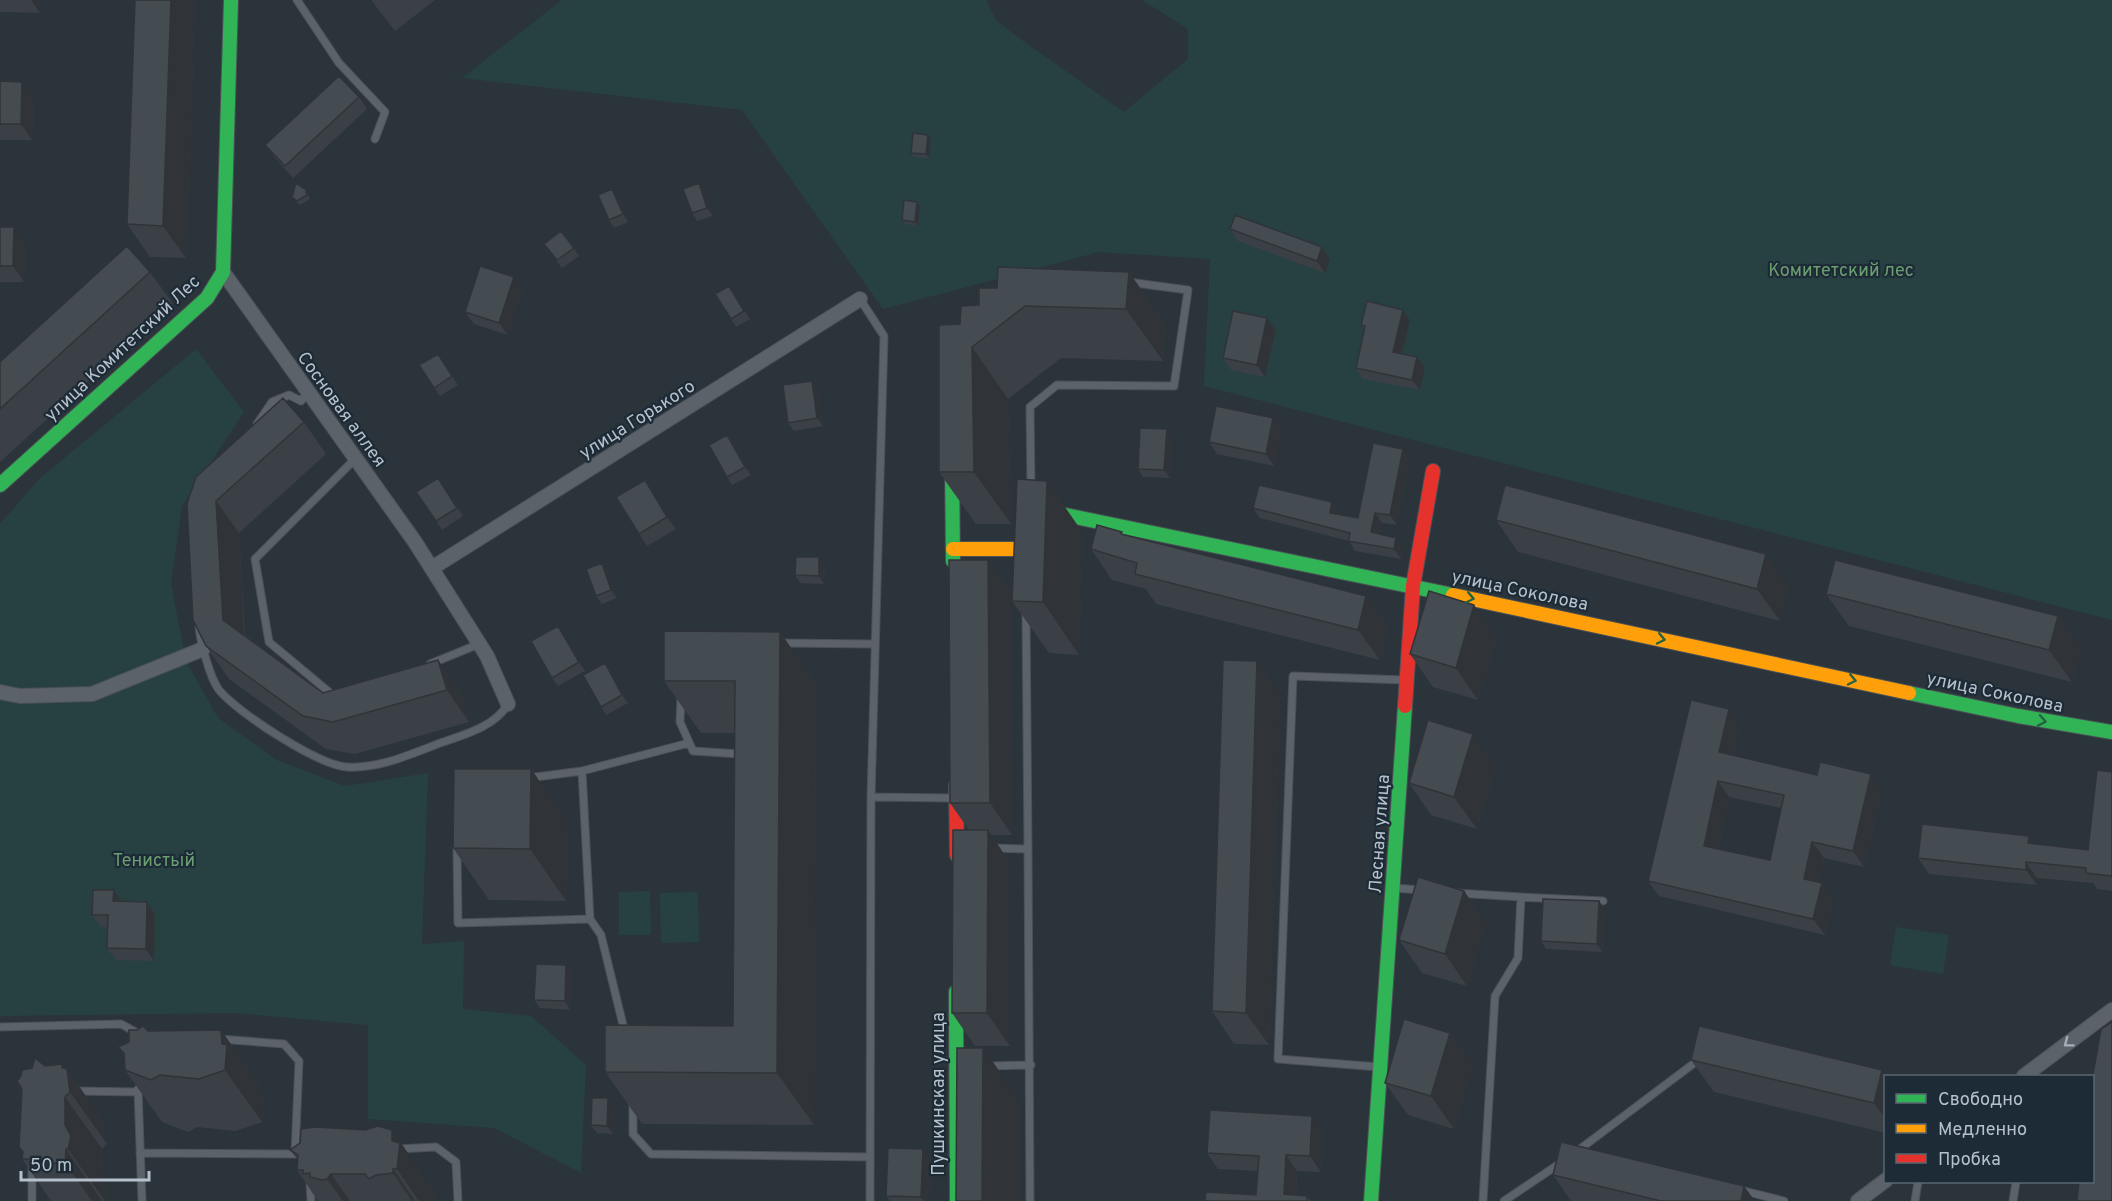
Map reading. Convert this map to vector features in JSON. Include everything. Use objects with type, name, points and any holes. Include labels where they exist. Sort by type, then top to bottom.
[{"type":"street","name":"улица Комитетский Лес","points":[[0,485],[207,298],[223,272],[231,0]]},
{"type":"street","name":"Сосновая аллея","points":[[223,272],[432,568]]},
{"type":"street","name":"улица Горького","points":[[432,568],[860,299]]},
{"type":"street","points":[[952,444],[954,573]]},
{"type":"street","name":"Лесная улица","points":[[1371,1201],[1413,586],[1433,471]]},
{"type":"street","points":[[953,549],[1025,555],[1031,508]]},
{"type":"street","name":"улица Соколова","points":[[1031,508],[1413,586],[2018,716],[2112,732]]},
{"type":"street","points":[[432,568],[479,644],[508,704]]},
{"type":"street","points":[[0,692],[20,696],[92,694],[203,649]]},
{"type":"street","points":[[956,774],[960,848],[957,871]]},
{"type":"street","name":"Пушкинская улица","points":[[956,975],[960,1067],[957,1201]]},
{"type":"street","points":[[2027,1075],[2112,1010]]},
{"type":"street","points":[[1858,1201],[1884,1182]]},
{"type":"lane","points":[[299,0],[339,63],[385,112],[375,139]]},
{"type":"lane","points":[[1031,508],[1030,406],[1056,385],[1174,386],[1188,290],[1118,281]]},
{"type":"lane","points":[[860,299],[884,336],[871,798],[870,1201]]},
{"type":"lane","points":[[252,436],[254,428],[272,402],[290,395],[301,401],[308,392]]},
{"type":"lane","points":[[341,701],[269,642],[255,559],[355,459]]},
{"type":"lane","points":[[1026,609],[1031,1065],[1030,1201]]},
{"type":"lane","points":[[198,615],[203,649],[219,689],[251,717],[314,757],[346,767],[390,762],[468,733],[501,717],[508,704]]},
{"type":"lane","points":[[770,643],[874,644]]},
{"type":"lane","points":[[426,666],[479,644]]},
{"type":"lane","points":[[1380,1067],[1278,1059],[1293,676],[1406,680]]},
{"type":"lane","points":[[682,690],[680,722],[693,751],[740,754],[746,761]]},
{"type":"lane","points":[[519,780],[582,771],[689,743]]},
{"type":"lane","points":[[582,771],[590,919],[601,935],[628,1045]]},
{"type":"lane","points":[[871,798],[956,798]]},
{"type":"lane","points":[[457,834],[458,923],[590,919]]},
{"type":"lane","points":[[982,848],[1028,849]]},
{"type":"lane","points":[[1394,888],[1428,891]]},
{"type":"lane","points":[[1452,892],[1603,901]]},
{"type":"lane","points":[[1483,1201],[1495,996],[1518,958],[1521,897]]},
{"type":"lane","points":[[0,1027],[121,1024],[145,1035],[141,1047]]},
{"type":"lane","points":[[215,1039],[284,1044],[299,1061],[295,1154]]},
{"type":"lane","points":[[1504,1201],[1577,1151],[1708,1053]]},
{"type":"lane","points":[[981,1066],[1031,1065]]},
{"type":"lane","points":[[139,1080],[142,1201]]},
{"type":"lane","points":[[633,1090],[633,1134],[651,1154],[870,1157]]},
{"type":"lane","points":[[71,1091],[138,1092]]},
{"type":"lane","points":[[392,1149],[436,1147],[456,1162],[458,1201]]},
{"type":"lane","points":[[1577,1151],[1589,1154]]},
{"type":"lane","points":[[32,1153],[32,1201]]},
{"type":"lane","points":[[140,1153],[304,1153]]},
{"type":"lane","points":[[310,1175],[311,1201]]},
{"type":"lane","points":[[1915,1201],[1918,1183]]},
{"type":"lane","points":[[2013,1201],[2016,1183]]},
{"type":"lane","points":[[1727,1187],[1784,1201]]},
{"type":"green space","name":"Комитетский лес","points":[[562,0],[986,0],[996,20],[1124,112],[1188,59],[1188,29],[1142,0],[2112,0],[2112,620],[1204,386],[1210,259],[1099,252],[883,309],[742,110],[462,78]]},
{"type":"green space","name":"Тенистый","points":[[196,349],[244,412],[182,506],[171,583],[186,661],[218,718],[277,760],[345,786],[428,773],[422,944],[464,941],[463,1009],[531,1016],[586,1065],[581,1173],[494,1128],[368,1119],[368,1025],[236,1013],[0,1016],[0,524],[39,479]]},
{"type":"green space","points":[[650,891],[651,935],[619,935],[619,892]]},
{"type":"green space","points":[[698,892],[699,942],[661,943],[660,893]]},
{"type":"green space","points":[[1896,927],[1949,935],[1943,974],[1890,965]]},
{"type":"building","points":[[135,0],[171,0],[163,226],[127,224]]},
{"type":"building","points":[[339,76],[359,97],[285,166],[265,145]]},
{"type":"building","points":[[0,81],[22,82],[21,124],[0,124]]},
{"type":"building","points":[[913,133],[928,135],[926,154],[911,153]]},
{"type":"building","points":[[296,183],[306,190],[307,195],[297,201],[292,197]]},
{"type":"building","points":[[699,183],[707,208],[692,213],[683,189]]},
{"type":"building","points":[[612,189],[623,214],[609,220],[598,195]]},
{"type":"building","points":[[904,200],[917,202],[915,222],[902,220]]},
{"type":"building","points":[[1235,215],[1322,247],[1317,261],[1230,229]]},
{"type":"building","points":[[0,227],[14,227],[13,266],[0,266]]},
{"type":"building","points":[[561,231],[574,248],[557,260],[544,244]]},
{"type":"building","points":[[127,246],[150,272],[0,409],[0,362]]},
{"type":"building","points":[[480,266],[514,277],[499,323],[465,312]]},
{"type":"building","points":[[998,267],[1129,272],[1126,309],[1025,306],[972,347],[974,472],[939,472],[939,325],[960,324],[961,306],[979,305],[979,288],[997,288]]},
{"type":"building","points":[[729,286],[744,311],[731,319],[715,294]]},
{"type":"building","points":[[1367,301],[1403,310],[1393,352],[1417,357],[1412,380],[1356,368],[1365,326],[1361,325]]},
{"type":"building","points":[[1233,311],[1267,318],[1257,365],[1223,358]]},
{"type":"building","points":[[438,354],[452,376],[434,388],[419,365]]},
{"type":"building","points":[[812,381],[817,418],[788,423],[783,385]]},
{"type":"building","points":[[283,398],[304,422],[216,501],[223,620],[323,693],[438,660],[447,690],[333,722],[303,716],[206,646],[193,620],[187,504],[196,477]]},
{"type":"building","points":[[1216,406],[1273,418],[1266,454],[1209,442]]},
{"type":"building","points":[[1140,428],[1167,429],[1164,470],[1138,469]]},
{"type":"building","points":[[727,435],[745,467],[727,477],[709,445]]},
{"type":"building","points":[[1373,443],[1403,449],[1390,515],[1375,513],[1371,532],[1396,538],[1394,549],[1348,541],[1350,533],[1253,508],[1259,485],[1332,502],[1330,513],[1358,518]]},
{"type":"building","points":[[438,478],[457,508],[436,521],[416,492]]},
{"type":"building","points":[[1017,479],[1047,481],[1043,602],[1012,601]]},
{"type":"building","points":[[645,480],[667,517],[639,534],[616,497]]},
{"type":"building","points":[[1505,485],[1766,554],[1757,589],[1496,520]]},
{"type":"building","points":[[1097,525],[1122,532],[1121,534],[1366,596],[1358,630],[1135,574],[1137,563],[1091,549]]},
{"type":"building","points":[[796,557],[819,557],[819,576],[795,575]]},
{"type":"building","points":[[949,560],[988,560],[990,803],[950,803]]},
{"type":"building","points":[[1835,560],[2058,616],[2049,650],[1826,594]]},
{"type":"building","points":[[602,563],[611,590],[596,596],[586,569]]},
{"type":"building","points":[[1429,591],[1474,605],[1456,668],[1410,654]]},
{"type":"building","points":[[558,626],[579,662],[552,678],[531,641]]},
{"type":"building","points":[[664,631],[780,632],[777,1073],[605,1072],[605,1025],[733,1026],[735,681],[664,681]]},
{"type":"building","points":[[1223,660],[1257,661],[1246,1013],[1212,1011]]},
{"type":"building","points":[[605,663],[622,695],[601,707],[583,675]]},
{"type":"building","points":[[1691,700],[1729,709],[1719,752],[1817,775],[1820,762],[1871,774],[1853,851],[1812,842],[1804,879],[1822,883],[1813,919],[1648,881]],"holes":[[[1718,781],[1784,795],[1770,860],[1704,846]]]},
{"type":"building","points":[[1428,720],[1473,734],[1454,797],[1409,783]]},
{"type":"building","points":[[454,769],[531,769],[530,849],[453,848]]},
{"type":"building","points":[[2097,770],[2112,772],[2112,876],[2086,873],[2086,868],[2026,862],[2026,870],[1918,858],[1922,824],[2029,836],[2028,843],[2088,850]]},
{"type":"building","points":[[953,830],[988,830],[987,1013],[952,1013]]},
{"type":"building","points":[[1418,877],[1464,891],[1445,954],[1399,940]]},
{"type":"building","points":[[93,890],[114,890],[113,901],[147,902],[146,949],[107,948],[108,915],[92,915]]},
{"type":"building","points":[[1543,899],[1599,901],[1597,944],[1541,941]]},
{"type":"building","points":[[536,964],[566,965],[565,1001],[534,1000]]},
{"type":"building","points":[[1404,1019],[1450,1033],[1431,1096],[1385,1083]]},
{"type":"building","points":[[2112,1022],[2112,1201],[2077,1201],[2079,1183],[2094,1183],[2093,1075],[2101,1029]]},
{"type":"building","points":[[143,1026],[148,1031],[221,1030],[222,1044],[227,1045],[225,1070],[199,1079],[160,1075],[151,1080],[125,1070],[124,1053],[118,1047],[129,1042],[129,1030],[137,1030]]},
{"type":"building","points":[[1699,1026],[1882,1070],[1874,1103],[1691,1060]]},
{"type":"building","points":[[957,1048],[983,1048],[982,1201],[956,1201]]},
{"type":"building","points":[[35,1058],[45,1066],[62,1064],[62,1068],[67,1069],[70,1092],[65,1097],[65,1125],[71,1136],[68,1149],[66,1149],[65,1162],[40,1165],[34,1163],[34,1159],[22,1159],[23,1152],[19,1147],[22,1089],[17,1081],[22,1070],[32,1068]]},
{"type":"building","points":[[592,1098],[608,1098],[607,1126],[591,1125]]},
{"type":"building","points":[[1210,1110],[1312,1116],[1310,1156],[1286,1155],[1284,1194],[1307,1196],[1307,1201],[1205,1201],[1206,1192],[1256,1195],[1259,1156],[1207,1153]]},
{"type":"building","points":[[378,1126],[392,1130],[392,1141],[400,1143],[397,1169],[393,1169],[393,1173],[376,1175],[369,1179],[365,1174],[331,1174],[327,1179],[322,1180],[310,1177],[310,1173],[303,1174],[303,1170],[297,1170],[298,1155],[290,1150],[300,1143],[301,1129],[315,1127],[365,1130]]},
{"type":"building","points":[[1561,1142],[1744,1186],[1741,1201],[1661,1201],[1553,1175]]},
{"type":"building","points":[[888,1148],[923,1149],[921,1197],[886,1196]]},
{"type":"traffic: fast","points":[[0,485],[207,298],[223,272],[231,0]]},
{"type":"traffic: fast","points":[[952,464],[953,561]]},
{"type":"traffic: fast","points":[[1046,511],[1453,595]]},
{"type":"traffic: fast","points":[[1909,693],[2018,716],[2112,732]]},
{"type":"traffic: fast","points":[[1371,1201],[1405,706]]},
{"type":"traffic: fast","points":[[956,992],[957,1201]]},
{"type":"traffic: slow","points":[[953,549],[1025,549],[1028,534]]},
{"type":"traffic: slow","points":[[1453,595],[1909,693]]},
{"type":"traffic: jam","points":[[1405,706],[1413,586],[1433,471]]},
{"type":"traffic: jam","points":[[956,785],[957,855]]}]
